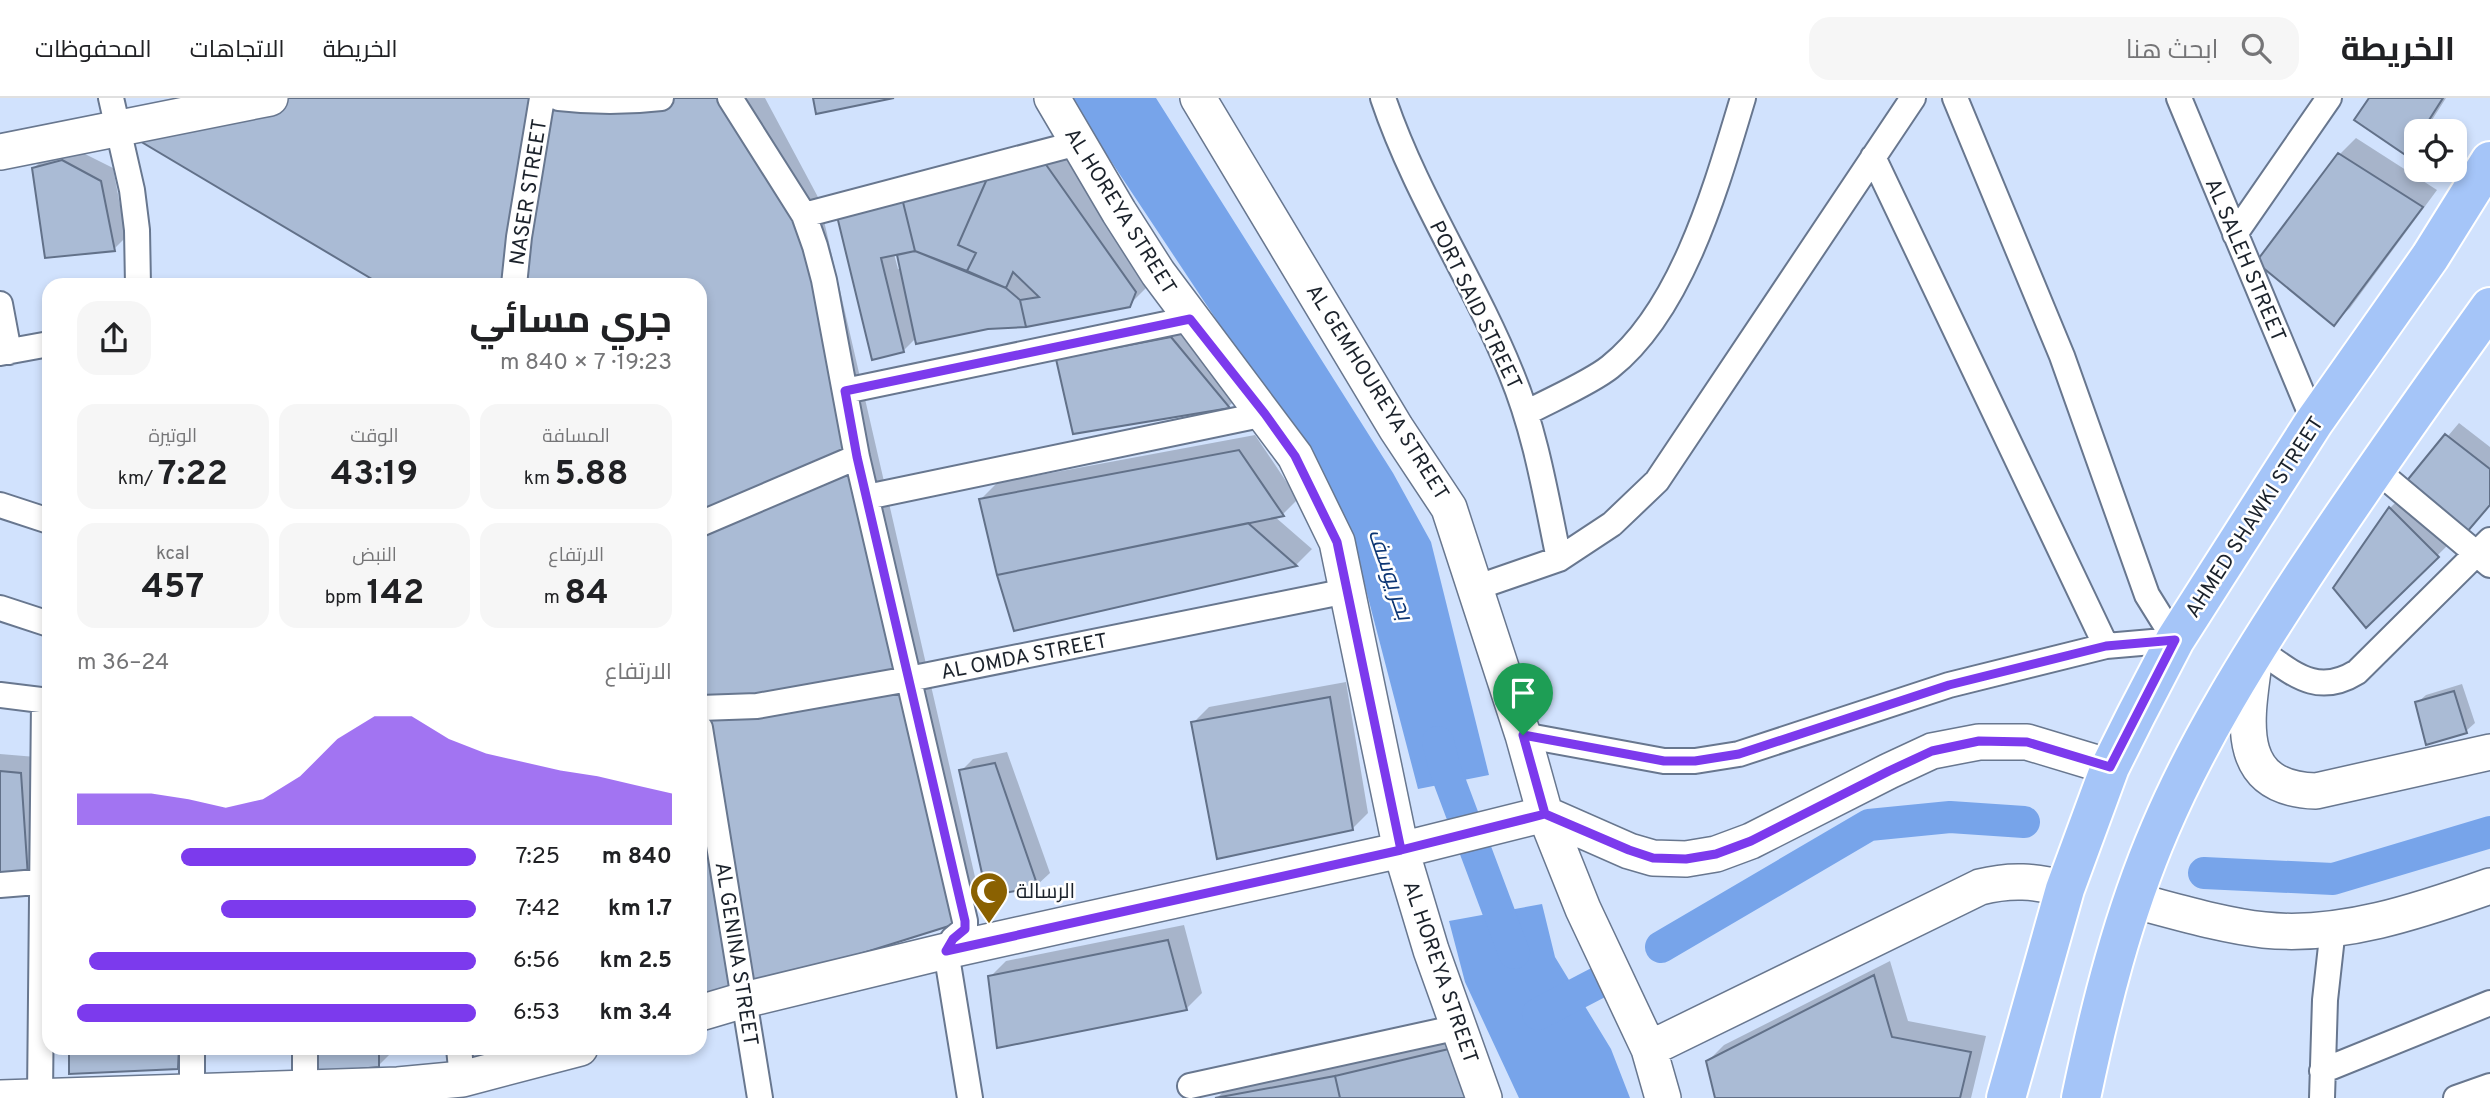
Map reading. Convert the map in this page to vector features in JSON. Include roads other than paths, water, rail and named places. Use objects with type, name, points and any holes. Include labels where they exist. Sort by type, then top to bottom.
[{"type":"main road","name":"AHMED SHAWKI STREET","points":[[2006,1098],[2065,889],[2110,767],[2175,640],[2314,422],[2430,257],[2490,161]]},
{"type":"main road","points":[[2081,1098],[2093,1042],[2132,900],[2160,828],[2184,779],[2256,648],[2374,468],[2490,307]]},
{"type":"street","points":[[0,152],[115,113],[270,98]]},
{"type":"street","name":"NASER STREET","points":[[515,278],[542,98]]},
{"type":"street","points":[[559,98],[590,102],[661,98]]},
{"type":"street","points":[[730,98],[804,215],[824,280],[857,457],[965,921],[965,929],[953,939],[946,951],[970,1098]]},
{"type":"street","name":"AL HOREYA STREET","points":[[1052,98],[1132,232],[1190,319],[1295,456],[1337,542],[1401,850],[1431,950],[1484,1098]]},
{"type":"street","name":"AL GEMHOUREYA STREET","points":[[1198,98],[1396,428],[1449,508],[1523,735],[1545,814],[1583,909],[1649,1049],[1663,1098]]},
{"type":"street","name":"PORT SAID STREET","points":[[1383,98],[1415,181],[1495,337],[1526,413],[1559,559]]},
{"type":"street","points":[[1526,413],[1608,369],[1638,342],[1667,297],[1695,240],[1720,173],[1743,98]]},
{"type":"street","points":[[1475,588],[1559,559],[1612,524],[1657,481],[1913,98]]},
{"type":"street","points":[[1523,735],[1664,761],[1695,761],[1739,754],[1949,685],[2106,646],[2175,640],[2147,595],[2062,356],[1955,98]]},
{"type":"street","name":"AL SALEH STREET","points":[[2179,98],[2314,422]]},
{"type":"street","points":[[2235,234],[2329,98]]},
{"type":"street","points":[[115,113],[132,190],[137,230],[138,278]]},
{"type":"street","points":[[804,215],[1078,143]]},
{"type":"street","points":[[1873,158],[2106,646]]},
{"type":"street","points":[[0,304],[5,353],[42,345]]},
{"type":"street","points":[[845,391],[1190,319]]},
{"type":"street","points":[[867,497],[1265,414]]},
{"type":"street","points":[[707,521],[857,457]]},
{"type":"street","points":[[2374,468],[2486,553],[2357,672],[2345,679],[2331,683],[2303,679],[2256,648],[2247,730],[2250,747],[2257,763],[2268,776],[2283,786],[2299,791],[2316,791],[2490,752]]},
{"type":"street","points":[[0,505],[42,519]]},
{"type":"street","name":"AL OMDA STREET","points":[[707,708],[757,706],[909,680],[1347,590]]},
{"type":"street","points":[[0,608],[42,622]]},
{"type":"street","points":[[0,695],[42,700]]},
{"type":"street","points":[[707,1011],[946,951],[1401,850],[1545,814],[1653,858],[1686,859],[1716,854],[1751,841],[1932,751],[1979,741],[2027,742],[2110,767]]},
{"type":"street","name":"AL GENINA STREET","points":[[707,815],[744,1000],[760,1098]]},
{"type":"street","points":[[1649,1049],[1980,887],[2002,881],[2024,880],[2065,889]]},
{"type":"street","points":[[0,885],[42,881]]},
{"type":"street","points":[[2132,900],[2264,930],[2298,931],[2385,919],[2490,887]]},
{"type":"street","points":[[2322,1098],[2325,1000],[2333,928]]},
{"type":"street","points":[[2322,1071],[2490,1003]]},
{"type":"street","points":[[40,1096],[42,1024]]},
{"type":"street","points":[[1191,1086],[1459,1027]]},
{"type":"street","points":[[192,1055],[192,1093]]},
{"type":"street","points":[[305,1055],[305,1090]]},
{"type":"street","points":[[0,1098],[192,1093],[269,1094],[398,1085],[460,1063],[524,1055]]},
{"type":"water","points":[[1069,98],[1156,98],[1393,473],[1431,542],[1489,775],[1418,789],[1352,536],[1279,414]]},
{"type":"water","points":[[1542,904],[1555,957],[1611,1049],[1630,1098],[1519,1098],[1465,982],[1449,921]]},
{"type":"waterway","name":"بحر يوسف","points":[[1438,742],[1445,769],[1514,953]]},
{"type":"waterway","points":[[1661,947],[1869,825],[1950,817],[2024,822]]},
{"type":"waterway","points":[[2204,873],[2333,879],[2490,832]]},
{"type":"waterway","points":[[1538,1014],[1605,979]]},
{"type":"place","name":"الرسالة","points":[[989,925]]}]
